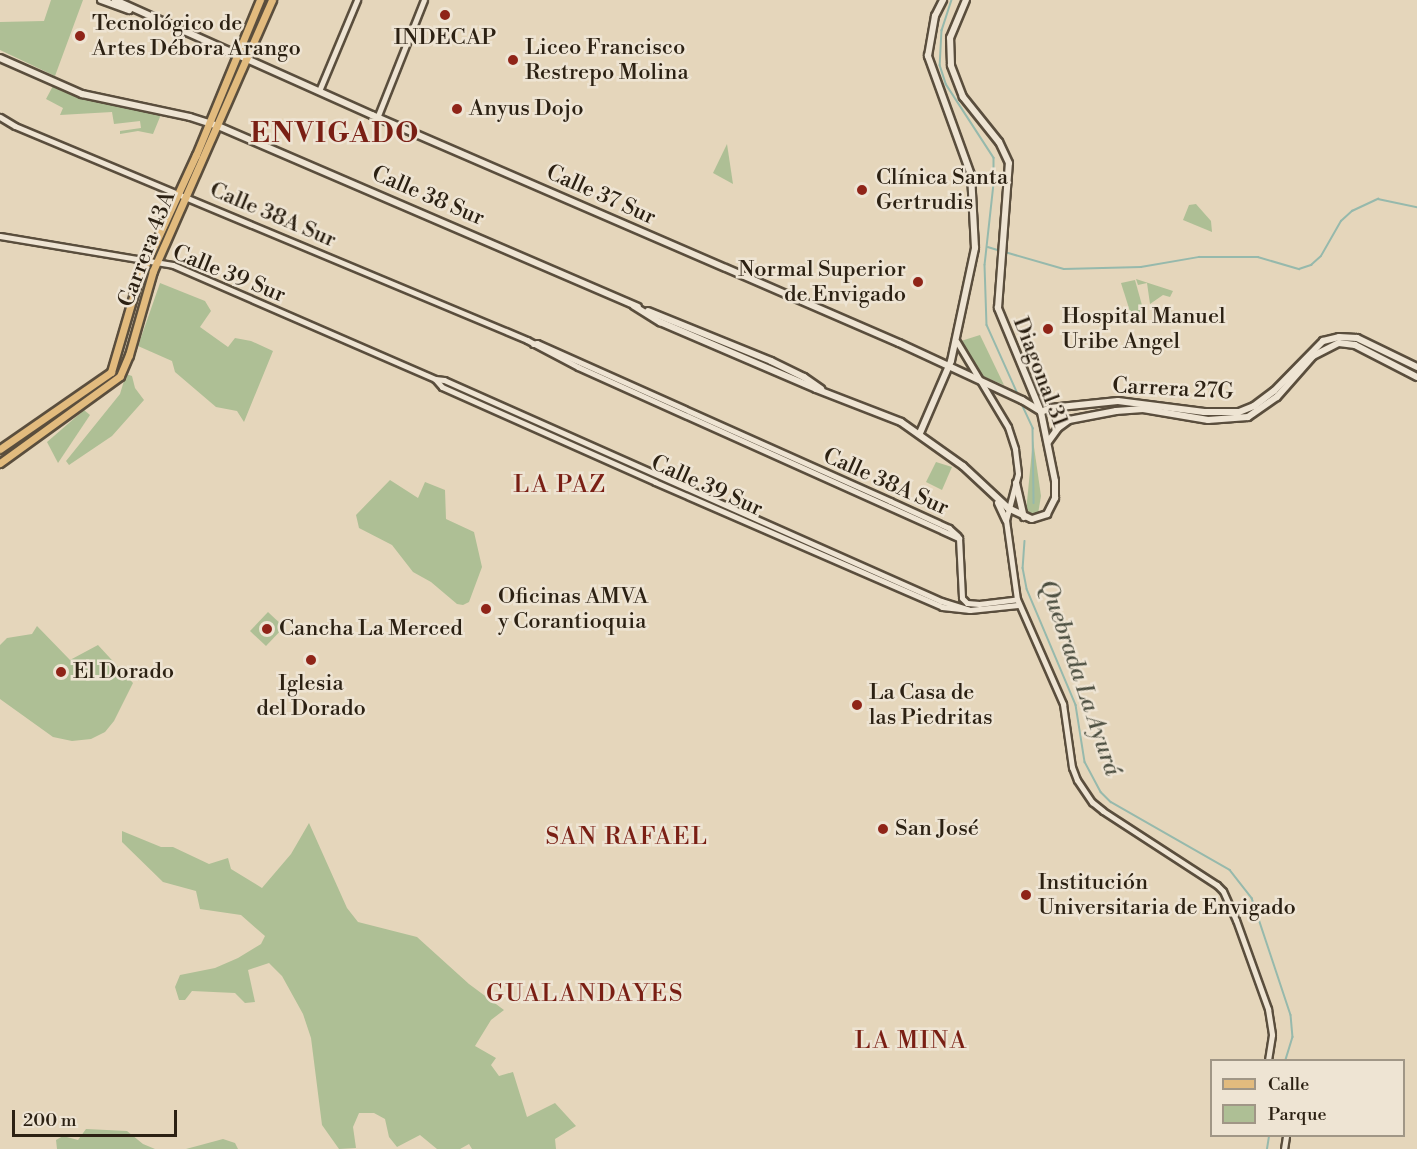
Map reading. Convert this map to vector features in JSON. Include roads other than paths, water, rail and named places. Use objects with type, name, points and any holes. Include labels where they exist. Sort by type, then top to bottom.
[{"type":"main road","name":"Calle 37 Sur","points":[[101,0],[144,14]]},
{"type":"main road","name":"Calle 37 Sur","points":[[115,0],[377,118],[950,366],[1022,400],[1041,412]]},
{"type":"main road","name":"Carrera 43A","points":[[0,449],[111,372],[137,283],[209,123],[260,0]]},
{"type":"main road","name":"Carrera 43A","points":[[0,464],[120,376],[157,263],[272,0]]},
{"type":"main road","points":[[920,433],[950,366],[957,342],[973,264],[976,232],[971,175],[928,56],[935,16],[943,0]]},
{"type":"main road","name":"Diagonal 31","points":[[966,0],[950,38],[951,65],[963,97],[999,142],[1009,163],[1000,248],[999,317],[1041,412],[1055,481],[1053,505],[1047,514],[1040,518],[1024,517]]},
{"type":"main road","name":"Calle 38 Sur","points":[[0,58],[82,94],[218,126],[634,306],[771,361],[804,376],[824,391],[901,422],[920,433],[1008,508]]},
{"type":"main road","points":[[1293,375],[1323,341],[1349,336],[1417,367]]},
{"type":"main road","points":[[1293,375],[1313,356],[1332,345],[1347,343],[1380,356],[1417,377]]},
{"type":"main road","name":"Carrera 27G","points":[[1041,412],[1050,408],[1118,401],[1203,412],[1239,412],[1260,402],[1293,375]]},
{"type":"main road","name":"Carrera 27G","points":[[1048,442],[1058,428],[1069,420],[1122,410],[1143,409],[1208,420],[1248,417],[1277,397],[1293,375]]},
{"type":"main road","points":[[1016,483],[1024,517]]},
{"type":"main road","points":[[991,492],[1006,524]]},
{"type":"main road","points":[[1008,508],[1024,517]]},
{"type":"street","points":[[319,91],[357,0]]},
{"type":"street","points":[[377,118],[424,0]]},
{"type":"street","name":"Calle 38A Sur","points":[[0,117],[533,344],[537,343],[949,528],[959,538],[962,598]]},
{"type":"street","name":"Calle 39 Sur","points":[[0,236],[173,265],[435,379],[444,380],[704,497],[970,610]]},
{"type":"street","points":[[957,342],[1011,434],[1018,458],[1016,483],[1008,508],[1006,524],[1017,602],[1063,704],[1072,767],[1085,792],[1103,811],[1219,887],[1228,900],[1268,1009],[1272,1035],[1268,1059]]},
{"type":"street","name":"Calle 39 Sur","points":[[435,379],[442,387],[857,572],[942,607],[970,610],[1017,602]]},
{"type":"street","points":[[1006,524],[1016,513]]},
{"type":"street","points":[[953,604],[962,598],[967,603],[979,604],[1017,602]]},
{"type":"waterway","name":"Quebrada La Ayurá","points":[[952,0],[942,30],[940,65],[946,84],[994,158],[994,184],[985,265],[987,325],[1018,394]]},
{"type":"waterway","points":[[1005,252],[1064,269],[1141,267],[1199,257],[1258,257],[1299,269],[1311,265],[1321,256],[1341,221],[1352,211],[1378,199],[1417,207]]},
{"type":"waterway","points":[[988,247],[1001,251]]},
{"type":"waterway","name":"Quebrada La Ayurá","points":[[1021,402],[1033,428],[1034,503]]},
{"type":"waterway","name":"Quebrada La Ayurá","points":[[1025,541],[1023,568],[1027,589],[1076,705],[1085,762],[1101,792],[1111,802],[1230,870],[1252,898],[1291,1015],[1293,1037],[1286,1059]]},
{"type":"waterway","name":"Quebrada La Ayurá","points":[[1267,1149],[1269,1137]]},
{"type":"place","name":"INDECAP","points":[[445,15]]},
{"type":"place","name":"Tecnológico de Artes Débora Arango","points":[[80,36]]},
{"type":"place","name":"Liceo Francisco Restrepo Molina","points":[[513,60]]},
{"type":"place","name":"Anyus Dojo","points":[[457,109]]},
{"type":"place","name":"Clínica Santa Gertrudis","points":[[862,190]]},
{"type":"place","name":"Normal Superior de Envigado","points":[[918,282]]},
{"type":"place","name":"Hospital Manuel Uribe Angel","points":[[1048,329]]},
{"type":"place","name":"Oficinas AMVA y Corantioquia","points":[[486,609]]},
{"type":"place","name":"Cancha La Merced","points":[[267,629]]},
{"type":"place","name":"Iglesia del Dorado","points":[[311,660]]},
{"type":"place","name":"El Dorado","points":[[61,672]]},
{"type":"place","name":"La Casa de las Piedritas","points":[[857,705]]},
{"type":"place","name":"San José","points":[[883,829]]},
{"type":"place","name":"Institución Universitaria de Envigado","points":[[1026,895]]},
{"type":"district","name":"ENVIGADO","points":[[335,134]]},
{"type":"district","name":"LA PAZ","points":[[560,486]]},
{"type":"district","name":"SAN RAFAEL","points":[[627,838]]},
{"type":"district","name":"GUALANDAYES","points":[[585,995]]},
{"type":"district","name":"LA MINA","points":[[911,1042]]}]
